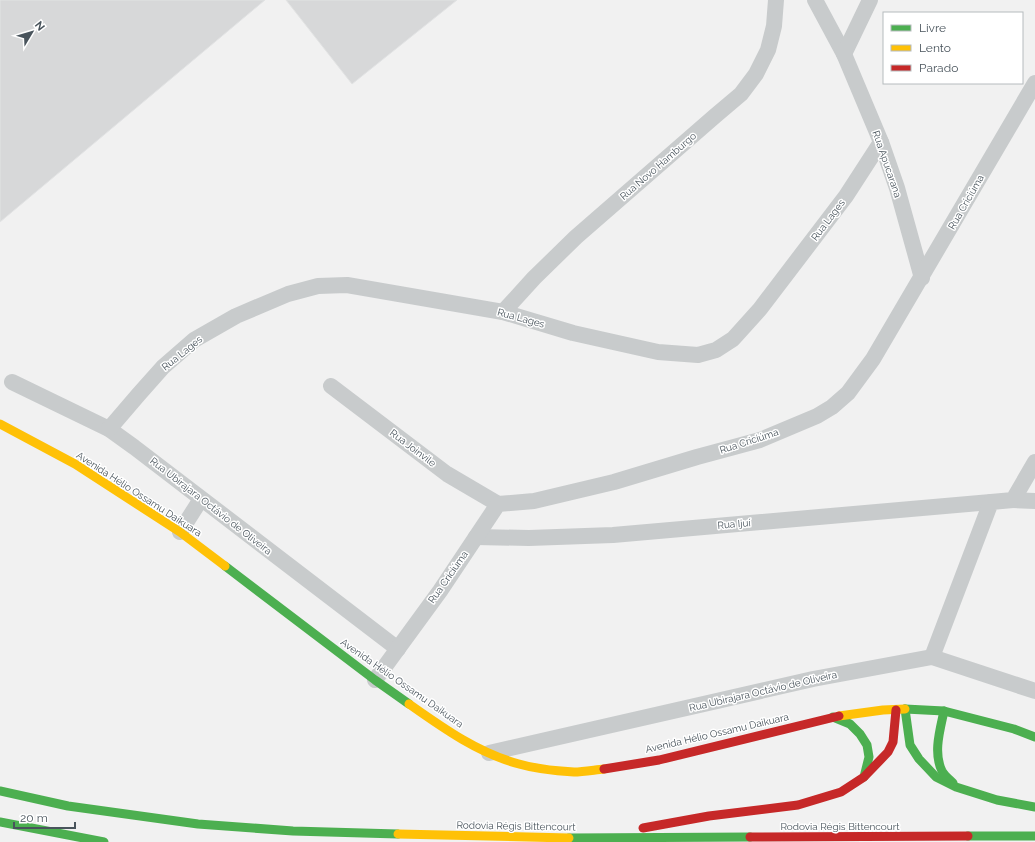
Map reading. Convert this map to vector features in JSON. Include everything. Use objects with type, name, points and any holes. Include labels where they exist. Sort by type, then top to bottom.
[{"type":"main road","name":"Avenida Hélio Ossamu Daikuara","points":[[0,424],[75,464],[180,532],[375,680],[446,730],[489,753],[519,764],[575,772],[607,769],[659,760],[833,717],[883,710],[944,711],[1014,729],[1035,738]]},
{"type":"main road","points":[[585,838],[709,816],[798,805],[841,792],[864,777],[888,752],[893,742],[901,710]]},
{"type":"main road","points":[[901,710],[910,745],[919,759],[936,777],[956,786],[997,800],[1035,807]]},
{"type":"main road","points":[[944,711],[938,745],[939,762],[942,772],[956,786]]},
{"type":"main road","points":[[833,717],[850,724],[860,734],[867,745],[869,757],[864,777]]},
{"type":"main road","name":"Rodovia Régis Bittencourt","points":[[0,791],[68,806],[198,824],[293,831],[585,838],[1035,836]]},
{"type":"main road","points":[[0,822],[104,842]]},
{"type":"street","name":"Rua Novo Hamburgo","points":[[503,312],[534,278],[576,237],[741,94],[756,74],[768,50],[774,26],[776,0]]},
{"type":"street","name":"Rua Apucarana","points":[[815,0],[844,54],[881,142],[897,188],[922,278]]},
{"type":"street","points":[[844,54],[870,0]]},
{"type":"street","name":"Rua Criciúma","points":[[375,680],[440,591],[498,504],[534,501],[614,482],[696,457],[760,440],[816,416],[832,407],[848,393],[873,359],[922,278],[1035,83]]},
{"type":"street","name":"Rua Lages","points":[[109,429],[163,367],[194,340],[236,316],[288,294],[318,286],[347,285],[503,312],[574,333],[658,352],[698,355],[716,350],[733,339],[760,309],[846,196],[881,142]]},
{"type":"street","name":"Rua Ubirajara Octávio de Oliveira","points":[[12,382],[109,429],[398,649]]},
{"type":"street","name":"Rua Joinvile","points":[[331,386],[447,474],[498,504]]},
{"type":"street","points":[[1013,500],[1035,462]]},
{"type":"street","points":[[180,532],[201,499]]},
{"type":"street","name":"Rua Ijuí","points":[[476,537],[529,538],[613,535],[1013,500],[1035,501]]},
{"type":"street","points":[[932,656],[991,502]]},
{"type":"street","name":"Rua Ubirajara Octávio de Oliveira","points":[[489,753],[813,678],[932,656],[1035,690]]},
{"type":"building","points":[[0,0],[265,0],[0,222]]},
{"type":"building","points":[[286,0],[457,0],[352,84]]},
{"type":"traffic: fast","points":[[225,566],[375,680],[409,704]]},
{"type":"traffic: fast","points":[[905,709],[944,711],[1014,729],[1035,737]]},
{"type":"traffic: fast","points":[[905,709],[910,745],[919,759],[936,777],[956,787],[997,800],[1035,807]]},
{"type":"traffic: fast","points":[[944,711],[938,741],[938,757],[942,771],[953,783]]},
{"type":"traffic: fast","points":[[833,717],[850,724],[860,734],[867,745],[869,757],[864,777]]},
{"type":"traffic: fast","points":[[0,791],[68,806],[198,824],[293,831],[398,834]]},
{"type":"traffic: fast","points":[[0,822],[104,842]]},
{"type":"traffic: fast","points":[[968,836],[1035,836]]},
{"type":"traffic: fast","points":[[569,838],[750,837]]},
{"type":"traffic: slow","points":[[0,424],[75,464],[180,532],[225,566]]},
{"type":"traffic: slow","points":[[409,704],[461,739],[475,747],[504,759],[526,766],[567,772],[604,769]]},
{"type":"traffic: slow","points":[[839,716],[883,710],[905,709]]},
{"type":"traffic: slow","points":[[398,834],[569,838]]},
{"type":"traffic: jam","points":[[643,828],[709,816],[798,805],[841,792],[864,777],[888,752],[893,742],[896,710]]},
{"type":"traffic: jam","points":[[604,769],[659,760],[839,716]]},
{"type":"traffic: jam","points":[[750,837],[968,836]]}]
